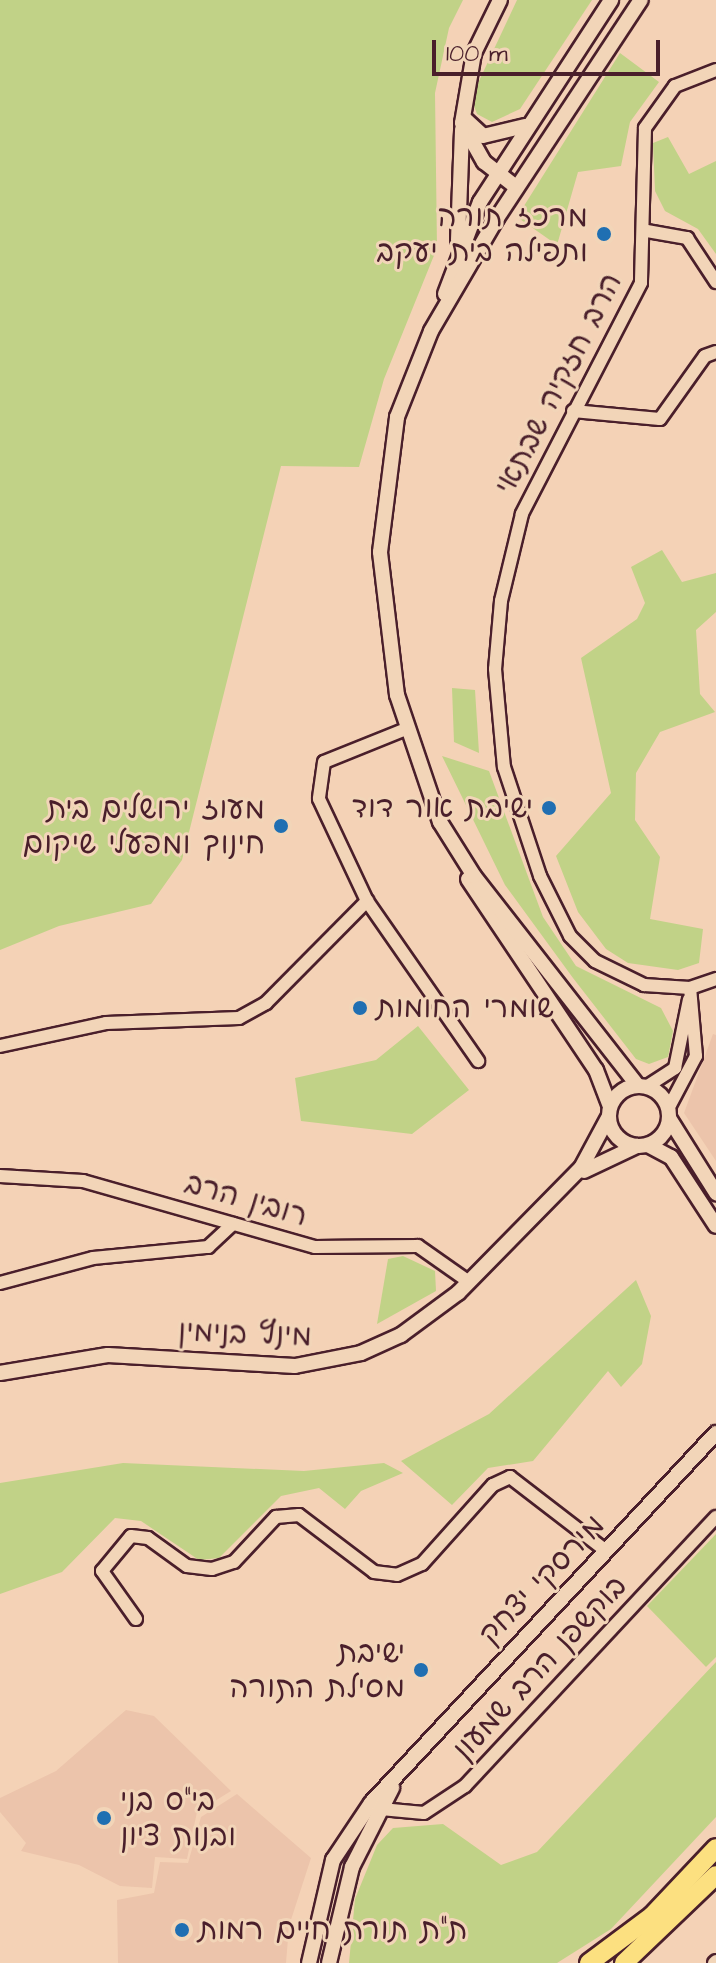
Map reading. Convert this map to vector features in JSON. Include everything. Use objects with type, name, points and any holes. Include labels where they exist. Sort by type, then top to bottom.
[{"type":"main road","points":[[589,1963],[652,1916],[716,1848]]},
{"type":"main road","points":[[624,1963],[716,1875]]},
{"type":"street","points":[[453,272],[464,188],[462,118],[474,53],[500,0]]},
{"type":"street","points":[[611,0],[496,173],[453,272],[397,417],[381,515],[385,643],[406,729],[448,835],[483,909],[596,1070],[621,1140],[671,1157],[716,1226]]},
{"type":"street","points":[[431,331],[516,187],[641,0]]},
{"type":"street","name":"הרב חזקיה שבתאי","points":[[690,988],[628,979],[575,943],[540,876],[503,757],[495,669],[506,574],[533,486],[636,299],[647,231],[645,128],[675,86],[716,70]]},
{"type":"street","points":[[462,118],[483,136],[528,124]]},
{"type":"street","points":[[462,118],[496,173],[516,187]]},
{"type":"street","points":[[647,231],[687,238],[716,282]]},
{"type":"street","points":[[573,411],[660,419],[705,356],[716,352]]},
{"type":"street","points":[[406,729],[336,755],[317,778],[334,838],[367,901],[478,1061]]},
{"type":"street","points":[[448,835],[558,987],[642,1086],[669,1113],[716,1193]]},
{"type":"street","points":[[0,1046],[106,1023],[239,1018],[266,1003],[367,901]]},
{"type":"street","points":[[690,988],[716,979]]},
{"type":"street","points":[[568,1183],[595,1150],[610,1111],[678,1062],[690,988]]},
{"type":"street","points":[[568,1183],[643,1146],[669,1113],[696,1056],[690,988]]},
{"type":"street","name":"רובין הרב","points":[[0,1176],[83,1181],[315,1247],[418,1246],[469,1282]]},
{"type":"street","name":"מינץ בנימין","points":[[0,1373],[108,1355],[316,1365],[401,1335],[469,1282],[568,1183]]},
{"type":"street","points":[[0,1283],[93,1258],[195,1251],[233,1224]]},
{"type":"street","name":"מירסקי יצחק","points":[[406,1763],[716,1433]]},
{"type":"street","points":[[136,1619],[102,1571],[131,1536],[148,1538],[187,1566],[212,1569],[234,1562],[276,1517],[299,1515],[374,1572],[397,1575],[422,1564],[493,1485],[510,1477],[606,1551]]},
{"type":"street","name":"בוקשפן הרב שמעון","points":[[381,1809],[424,1813],[465,1786],[716,1517]]},
{"type":"street","points":[[329,1963],[343,1891],[406,1763]]},
{"type":"street","points":[[309,1963],[333,1860],[406,1763]]},
{"type":"shaded area","points":[[713,1034],[716,1035],[716,1161],[684,1113]]},
{"type":"shaded area","points":[[126,1710],[154,1716],[231,1791],[197,1812],[187,1859],[155,1857],[152,1888],[120,1886],[79,1865],[21,1851],[26,1843],[0,1812],[0,1798],[56,1771]]},
{"type":"shaded area","points":[[237,1794],[311,1858],[289,1926],[286,1963],[118,1963],[117,1900],[154,1893],[160,1862],[188,1863],[201,1817]]},
{"type":"green space","points":[[0,0],[463,0],[449,28],[435,93],[437,248],[384,379],[359,467],[281,466],[182,860],[151,904],[59,926],[0,950]]},
{"type":"green space","points":[[517,0],[592,0],[520,109],[492,122],[477,114],[471,98]]},
{"type":"green space","points":[[620,53],[659,82],[630,122],[621,166],[578,172],[557,245],[517,217]]},
{"type":"green space","points":[[668,137],[689,174],[716,161],[716,254],[698,229],[665,211],[655,191],[653,143]]},
{"type":"green space","points":[[662,550],[682,582],[716,573],[716,612],[696,630],[700,694],[715,712],[660,732],[636,773],[635,820],[660,857],[650,919],[703,929],[699,963],[678,970],[628,963],[606,949],[578,912],[556,856],[611,793],[581,658],[637,619],[645,603],[631,567]]},
{"type":"green space","points":[[452,688],[475,690],[479,753],[454,742]]},
{"type":"green space","points":[[442,756],[489,771],[543,917],[576,966],[661,1008],[673,1031],[668,1057],[649,1064],[636,1059],[573,978],[505,885]]},
{"type":"green space","points":[[418,1026],[469,1090],[412,1134],[301,1121],[295,1078],[376,1060]]},
{"type":"green space","points":[[403,1256],[435,1271],[436,1291],[377,1324],[388,1259]]},
{"type":"green space","points":[[636,1280],[651,1316],[642,1364],[621,1387],[608,1371],[533,1461],[488,1468],[452,1505],[401,1461],[489,1414]]},
{"type":"green space","points":[[123,1463],[304,1471],[384,1463],[403,1473],[361,1491],[345,1509],[319,1488],[281,1496],[219,1558],[199,1560],[141,1521],[115,1518],[62,1572],[0,1594],[0,1483]]},
{"type":"green space","points":[[716,1534],[716,1657],[706,1667],[647,1606]]},
{"type":"green space","points":[[716,1662],[716,1817],[611,1929],[557,1963],[349,1963],[355,1899],[377,1845],[393,1828],[443,1824],[501,1865],[537,1852]]},
{"type":"place","name":"מרכז תורה ותפילה בית יעקב","points":[[604,234]]},
{"type":"place","name":"ישיבת אור דוד","points":[[549,808]]},
{"type":"place","name":"מעוז ירושלים בית חינוך ומפעלי שיקום","points":[[281,826]]},
{"type":"place","name":"שומרי החומות","points":[[360,1008]]},
{"type":"place","name":"ישיבת מסילת התורה","points":[[421,1670]]},
{"type":"place","name":"בי\"ס בני ובנות ציון","points":[[104,1818]]},
{"type":"place","name":"ת\"ת תורת חיים רמות","points":[[182,1930]]}]
